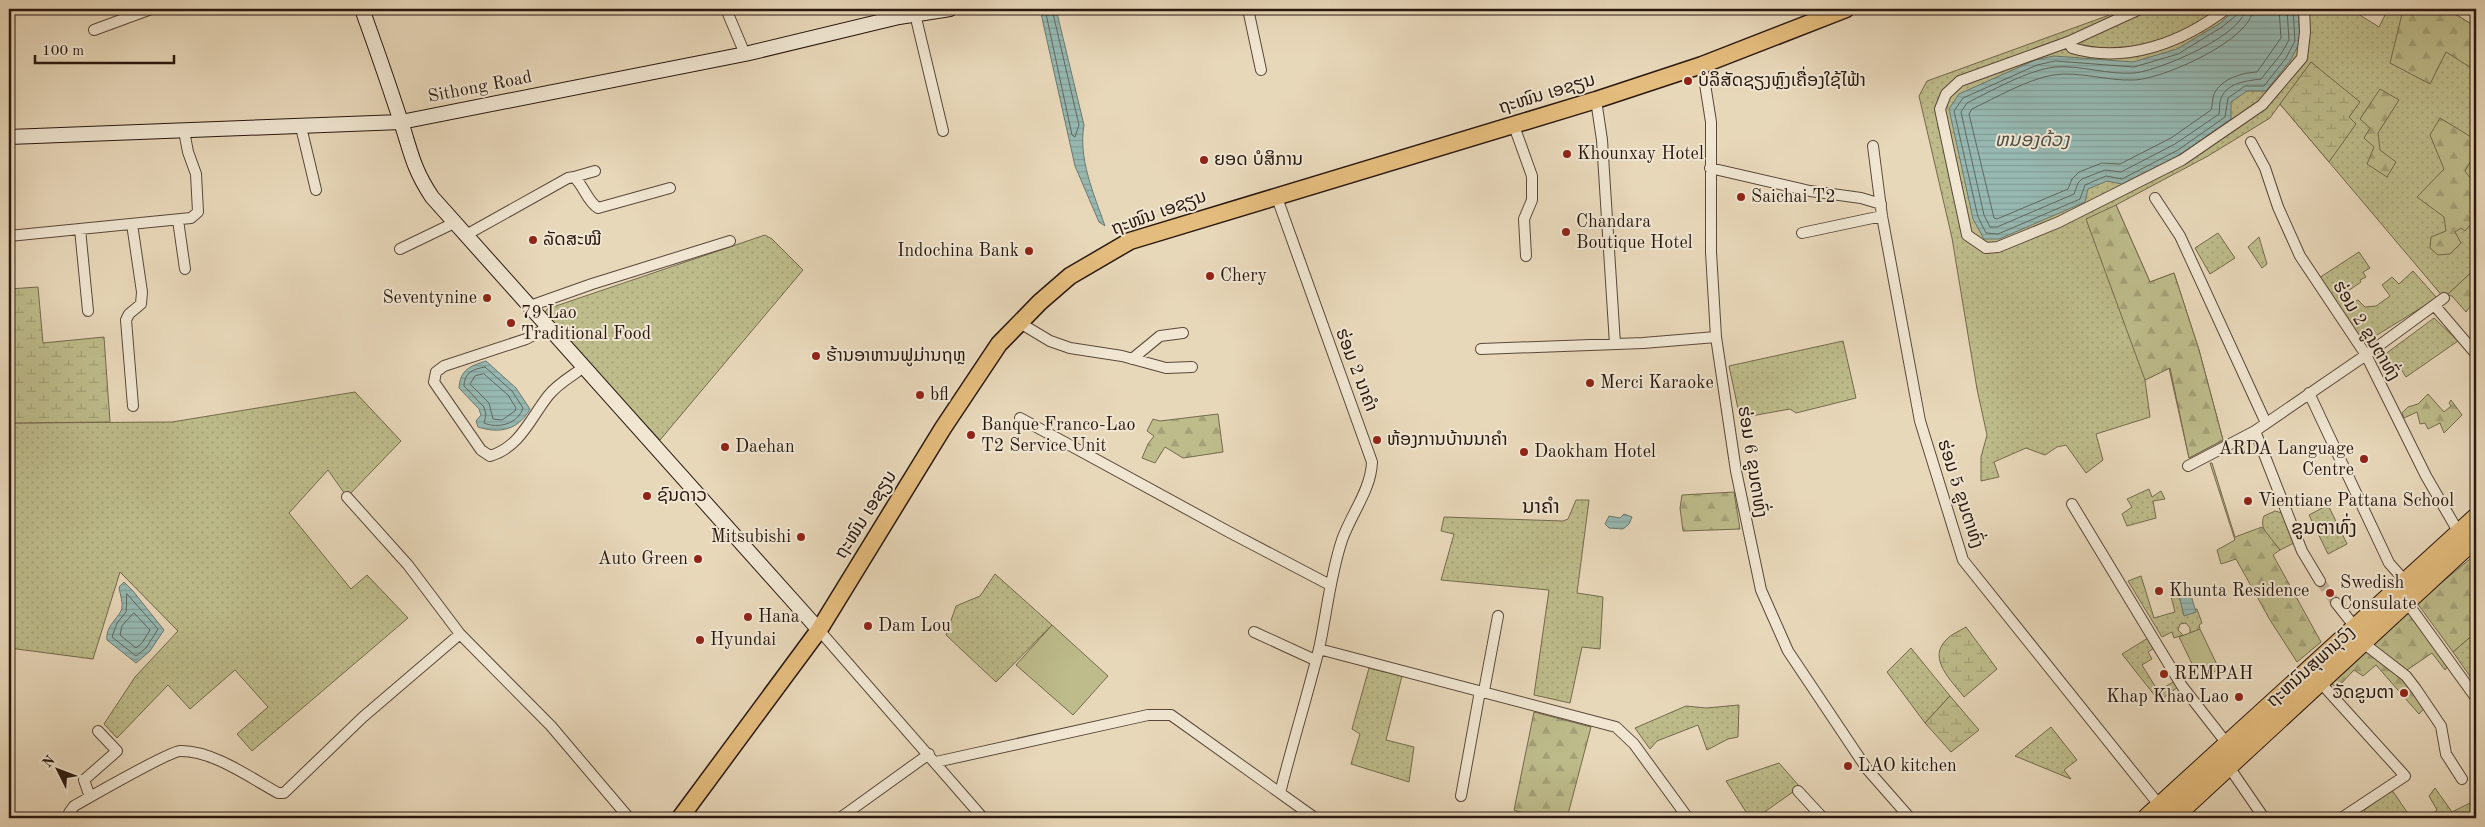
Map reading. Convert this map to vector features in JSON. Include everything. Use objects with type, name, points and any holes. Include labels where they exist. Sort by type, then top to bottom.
[{"type":"highway","name":"ຖະຫນົນສຸພານຸວົງ","points":[[2160,814],[2228,745],[2359,634],[2406,601],[2468,535],[2476,518]]},
{"type":"highway","name":"ຖະຫນົນສຸພານຸວົງ","points":[[2160,814],[2229,767],[2319,681],[2405,582],[2468,535]]},
{"type":"main road","points":[[362,9],[401,122],[410,158],[420,179],[454,222],[819,630]]},
{"type":"main road","name":"Sithong Road","points":[[9,136],[401,122],[745,54],[915,14],[950,9]]},
{"type":"main road","name":"ຖະໜົນ ເອຊຽນ","points":[[680,818],[819,630],[943,428],[999,344],[1070,276],[1130,241],[1276,195],[1514,126],[1596,100],[1702,65],[1846,9]]},
{"type":"street","points":[[13,9],[21,9]]},
{"type":"street","points":[[94,30],[134,11],[151,9]]},
{"type":"street","points":[[726,9],[745,54]]},
{"type":"street","points":[[1250,9],[1262,70]]},
{"type":"street","points":[[2140,9],[2068,42],[1960,81],[1946,94],[1940,109],[1967,235],[1986,248],[1998,247],[2059,222],[2182,160],[2262,105],[2302,58],[2305,32],[2304,9]]},
{"type":"street","points":[[2068,42],[2072,48],[2087,52],[2117,53],[2147,49],[2181,38],[2205,25],[2226,9]]},
{"type":"street","points":[[915,14],[943,131]]},
{"type":"street","name":"ຮ່ອມ 6 ຂູນຕາທົ່ງ","points":[[1702,65],[1711,122],[1711,252],[1716,337],[1736,471],[1761,590],[1788,651],[1867,769],[1910,818]]},
{"type":"street","points":[[1596,100],[1602,140],[1615,344]]},
{"type":"street","points":[[301,126],[316,190]]},
{"type":"street","points":[[1514,126],[1532,176],[1532,200],[1524,219],[1526,256]]},
{"type":"street","points":[[9,236],[191,218],[198,212],[196,174],[188,152],[184,131]]},
{"type":"street","name":"ຮ່ອມ 2 ຂູນຕາທົ່ງ","points":[[2251,142],[2265,168],[2278,207],[2300,256],[2366,355],[2426,476],[2468,535]]},
{"type":"street","name":"ຮ່ອມ 5 ຂູນຕາທົ່ງ","points":[[1873,146],[1882,216],[1920,420],[1963,560],[2160,814]]},
{"type":"street","points":[[1710,168],[1810,191],[1861,198],[1881,204]]},
{"type":"street","points":[[466,235],[568,178],[574,178],[595,171]]},
{"type":"street","points":[[574,178],[598,208],[670,188]]},
{"type":"street","name":"ຮ່ອມ 2 ນາຄຳ","points":[[1276,195],[1372,462],[1369,481],[1342,539],[1330,584],[1319,649],[1280,793]]},
{"type":"street","points":[[2155,198],[2180,236],[2266,423]]},
{"type":"street","points":[[1802,233],[1882,216]]},
{"type":"street","points":[[178,220],[185,269]]},
{"type":"street","points":[[400,249],[454,222]]},
{"type":"street","points":[[132,224],[142,292],[141,304],[129,314],[126,320],[133,406]]},
{"type":"street","points":[[80,230],[88,311]]},
{"type":"street","points":[[530,306],[592,284],[730,241]]},
{"type":"street","points":[[2188,466],[2255,431],[2366,355],[2444,298]]},
{"type":"street","points":[[2435,306],[2476,354]]},
{"type":"street","points":[[1020,322],[1060,345],[1132,359],[1166,368],[1192,367]]},
{"type":"street","points":[[549,327],[526,339],[444,366],[436,372],[434,382],[480,450],[490,456],[503,452],[519,438],[548,396],[584,367]]},
{"type":"street","points":[[1132,359],[1160,336],[1183,333]]},
{"type":"street","points":[[1481,349],[1615,344],[1716,337]]},
{"type":"street","points":[[2309,393],[2389,563],[2405,582]]},
{"type":"street","points":[[1020,418],[1229,532],[1330,584]]},
{"type":"street","points":[[2255,431],[2302,551],[2320,581]]},
{"type":"street","points":[[347,497],[408,565],[460,634],[550,726],[629,818]]},
{"type":"street","points":[[2072,504],[2182,686],[2228,745]]},
{"type":"street","points":[[2406,601],[2476,698]]},
{"type":"street","points":[[2336,603],[2359,634],[2406,676],[2416,689],[2441,726],[2446,754],[2462,779]]},
{"type":"street","points":[[1461,796],[1498,616]]},
{"type":"street","points":[[819,630],[933,758],[983,818]]},
{"type":"street","points":[[1254,632],[1315,660]]},
{"type":"street","points":[[70,818],[70,810],[90,797],[177,751],[199,753],[232,767],[278,793],[284,793],[369,712],[460,634]]},
{"type":"street","points":[[1319,649],[1616,727],[1634,744],[1688,818]]},
{"type":"street","points":[[2319,681],[2405,776],[2343,817]]},
{"type":"street","points":[[840,818],[933,758],[1148,715],[1171,715],[1315,818]]},
{"type":"street","points":[[90,797],[84,780],[117,751],[98,731]]},
{"type":"street","points":[[2229,767],[2264,818]]},
{"type":"street","points":[[1798,791],[1823,818]]},
{"type":"green space","points":[[2126,9],[2355,9],[2355,12],[2379,27],[2388,9],[2395,9],[2402,13],[2406,9],[2447,9],[2476,27],[2476,268],[2444,298],[2280,104],[2270,118],[2208,156],[2116,205],[2150,282],[2174,273],[2199,350],[2223,440],[2189,458],[2169,368],[2145,380],[2150,417],[2096,434],[2103,460],[2086,473],[2066,445],[2057,447],[2045,455],[2026,448],[1994,462],[1999,477],[1981,481],[1981,457],[1987,435],[1977,389],[1952,238],[1919,96],[1927,81]]},
{"type":"green space","points":[[2406,9],[2447,9],[2476,27],[2476,71],[2446,52],[2430,84],[2390,63],[2402,14]]},
{"type":"green space","points":[[2311,62],[2360,102],[2349,117],[2356,124],[2329,162],[2280,104]]},
{"type":"green space","points":[[2380,89],[2399,100],[2378,133],[2380,150],[2396,162],[2387,177],[2367,164],[2374,147],[2364,138],[2370,128],[2360,119]]},
{"type":"green space","points":[[2440,118],[2476,140],[2476,152],[2465,171],[2473,182],[2476,180],[2476,218],[2465,231],[2461,228],[2455,232],[2461,243],[2450,254],[2438,255],[2430,248],[2431,237],[2446,231],[2444,217],[2417,197],[2444,169],[2430,135]]},
{"type":"green space","points":[[2116,205],[2150,282],[2174,273],[2199,350],[2223,440],[2189,458],[2170,368],[2145,380],[2086,219]]},
{"type":"green space","points":[[2218,233],[2235,258],[2210,274],[2195,248]]},
{"type":"green space","points":[[765,235],[772,239],[803,270],[660,440],[544,314],[547,309]]},
{"type":"green space","points":[[2259,237],[2267,264],[2262,268],[2248,247]]},
{"type":"green space","points":[[2359,252],[2370,268],[2363,272],[2366,277],[2360,280],[2361,282],[2345,293],[2352,303],[2358,300],[2365,307],[2376,306],[2390,296],[2382,285],[2392,277],[2399,284],[2413,271],[2437,298],[2364,343],[2319,278]]},
{"type":"green space","points":[[2476,268],[2476,299],[2466,312],[2452,296],[2447,295]]},
{"type":"green space","points":[[38,287],[43,343],[104,337],[110,422],[9,423],[9,289]]},
{"type":"green space","points":[[2434,318],[2458,341],[2406,377],[2401,369],[2389,375],[2380,358]]},
{"type":"green space","points":[[1843,341],[1856,398],[1796,413],[1790,409],[1740,418],[1729,366]]},
{"type":"green space","points":[[355,392],[401,441],[347,497],[328,470],[289,513],[351,589],[367,575],[408,618],[252,751],[237,734],[268,707],[235,670],[190,709],[168,685],[117,738],[104,724],[135,677],[178,631],[120,572],[93,659],[9,648],[9,470],[13,423],[172,422]]},
{"type":"green space","points":[[2428,394],[2444,412],[2451,406],[2449,403],[2451,400],[2462,415],[2444,433],[2440,423],[2428,429],[2425,423],[2420,424],[2417,412],[2404,418],[2402,413],[2408,407],[2418,404]]},
{"type":"green space","points":[[1218,414],[1223,452],[1183,458],[1165,447],[1155,463],[1142,458],[1154,436],[1147,431],[1153,419],[1160,421]]},
{"type":"green space","points":[[2210,463],[2212,463],[2235,537],[2262,527],[2280,550],[2273,555],[2321,642],[2297,662],[2270,620],[2236,559],[2221,564],[2217,550],[2235,540]]},
{"type":"green space","points":[[2149,489],[2152,497],[2161,491],[2165,499],[2153,501],[2156,518],[2127,526],[2122,514],[2132,507],[2127,499]]},
{"type":"green space","points":[[1734,492],[1740,529],[1683,531],[1680,508],[1682,495]]},
{"type":"green space","points":[[1576,500],[1589,500],[1577,593],[1603,597],[1600,649],[1582,647],[1570,703],[1534,695],[1549,590],[1441,580],[1454,534],[1441,531],[1444,517],[1563,521],[1568,519]]},
{"type":"green space","points":[[2328,505],[2347,544],[2328,554],[2309,515]]},
{"type":"green space","points":[[2275,511],[2282,513],[2296,542],[2280,550],[2264,530],[2263,525],[2264,516]]},
{"type":"green space","points":[[2470,559],[2476,567],[2476,632],[2453,652],[2417,603]]},
{"type":"green space","points":[[995,574],[1052,625],[996,682],[946,635],[956,606],[980,596]]},
{"type":"green space","points":[[2141,576],[2154,618],[2175,612],[2171,596],[2179,595],[2184,615],[2196,612],[2195,609],[2197,609],[2202,623],[2199,625],[2200,629],[2190,633],[2190,628],[2186,623],[2180,624],[2178,630],[2183,635],[2174,638],[2172,632],[2162,637],[2128,581]]},
{"type":"green space","points":[[2409,612],[2448,666],[2445,670],[2432,653],[2407,670],[2429,703],[2419,714],[2376,665],[2363,676],[2354,670],[2338,687],[2329,683]]},
{"type":"green space","points":[[1052,625],[1108,676],[1073,715],[1016,665]]},
{"type":"green space","points":[[1966,627],[1997,669],[1964,697],[1943,670],[1939,655],[1941,647],[1948,638]]},
{"type":"green space","points":[[2200,629],[2219,669],[2200,680],[2179,637]]},
{"type":"green space","points":[[2476,632],[2476,685],[2453,652]]},
{"type":"green space","points":[[2148,638],[2154,648],[2148,652],[2152,659],[2142,665],[2158,691],[2175,681],[2178,687],[2159,701],[2122,654]]},
{"type":"green space","points":[[1911,648],[1950,696],[1925,723],[1887,672]]},
{"type":"green space","points":[[1369,668],[1402,676],[1386,740],[1414,747],[1409,782],[1351,764],[1360,734],[1352,729]]},
{"type":"green space","points":[[1950,696],[1979,730],[1951,752],[1925,723]]},
{"type":"green space","points":[[1739,705],[1738,737],[1728,739],[1707,750],[1698,725],[1657,741],[1650,749],[1635,728],[1686,706],[1706,708]]},
{"type":"green space","points":[[1534,712],[1591,727],[1567,818],[1537,818],[1514,810]]},
{"type":"green space","points":[[2051,727],[2077,760],[2064,770],[2071,779],[2015,756]]},
{"type":"green space","points":[[1779,763],[1800,787],[1756,818],[1750,818],[1726,781]]},
{"type":"green space","points":[[2435,788],[2452,812],[2476,800],[2476,818],[2427,818],[2437,810],[2429,796]]},
{"type":"green space","points":[[2392,790],[2411,818],[2368,818],[2364,810]]},
{"type":"water","points":[[1040,9],[1056,9],[1084,125],[1083,151],[1085,163],[1105,226],[1099,222],[1075,166]]},
{"type":"water","name":"ຫນອງດ້ວງ","points":[[2236,9],[2298,9],[2300,42],[2290,61],[2266,91],[2247,91],[2231,102],[2231,119],[2181,154],[2122,184],[2107,181],[2088,189],[2085,202],[1999,239],[1984,239],[1973,219],[1949,109],[1959,94],[2035,60],[2054,56],[2133,62],[2177,49],[2219,24]]},
{"type":"water","points":[[486,361],[516,388],[530,409],[520,422],[514,426],[501,430],[478,427],[476,421],[481,415],[479,409],[459,388],[461,377],[467,370]]},
{"type":"water","points":[[1624,514],[1632,517],[1629,524],[1623,529],[1609,528],[1605,524],[1609,516],[1620,518]]},
{"type":"water","points":[[124,582],[164,630],[150,651],[136,663],[107,640],[109,628],[122,608],[119,587]]},
{"type":"water","points":[[2190,592],[2196,612],[2184,616],[2179,595]]},
{"type":"tunnel","points":[[2320,581],[2336,603]]},
{"type":"place","name":"ບໍລິສັດຊຽງຫຼົງເຄື່ອງໃຊ້ໄຟ້າ","points":[[1688,81]]},
{"type":"place","name":"Khounxay Hotel","points":[[1567,154]]},
{"type":"place","name":"ຍອດ ບໍສິການ","points":[[1204,160]]},
{"type":"place","name":"Saichai T2","points":[[1741,197]]},
{"type":"place","name":"Chandara Boutique Hotel","points":[[1566,232]]},
{"type":"place","name":"ລັດສະໝີ","points":[[533,240]]},
{"type":"place","name":"Indochina Bank","points":[[1029,251]]},
{"type":"place","name":"Chery","points":[[1210,276]]},
{"type":"place","name":"Seventynine","points":[[487,298]]},
{"type":"place","name":"79 Lao Traditional Food","points":[[511,323]]},
{"type":"place","name":"ຮ້ານອາຫານຟູມ່ານຖຫຼ","points":[[816,356]]},
{"type":"place","name":"Merci Karaoke","points":[[1590,383]]},
{"type":"place","name":"bfl","points":[[920,395]]},
{"type":"place","name":"Banque Franco-Lao T2 Service Unit","points":[[971,435]]},
{"type":"place","name":"ຫ້ອງການບ້ານນາຄໍາ","points":[[1377,440]]},
{"type":"place","name":"Daehan","points":[[725,447]]},
{"type":"place","name":"Daokham Hotel","points":[[1524,452]]},
{"type":"place","name":"ARDA Language Centre","points":[[2364,459]]},
{"type":"place","name":"ຊົນດາວ","points":[[647,496]]},
{"type":"place","name":"Vientiane Pattana School","points":[[2248,501]]},
{"type":"place","name":"Mitsubishi","points":[[801,537]]},
{"type":"place","name":"Auto Green","points":[[698,559]]},
{"type":"place","name":"Khunta Residence","points":[[2159,591]]},
{"type":"place","name":"Swedish Consulate","points":[[2330,593]]},
{"type":"place","name":"Hana","points":[[748,617]]},
{"type":"place","name":"Dam Lou","points":[[868,626]]},
{"type":"place","name":"Hyundai","points":[[700,640]]},
{"type":"place","name":"REMPAH","points":[[2164,674]]},
{"type":"place","name":"ວັດຂູນຕາ","points":[[2404,693]]},
{"type":"place","name":"Khap Khao Lao","points":[[2239,697]]},
{"type":"place","name":"LAO kitchen","points":[[1848,766]]},
{"type":"district","name":"ນາຄຳ","points":[[1541,508]]},
{"type":"district","name":"ຂູນຕາທົ່ງ","points":[[2324,529]]}]
